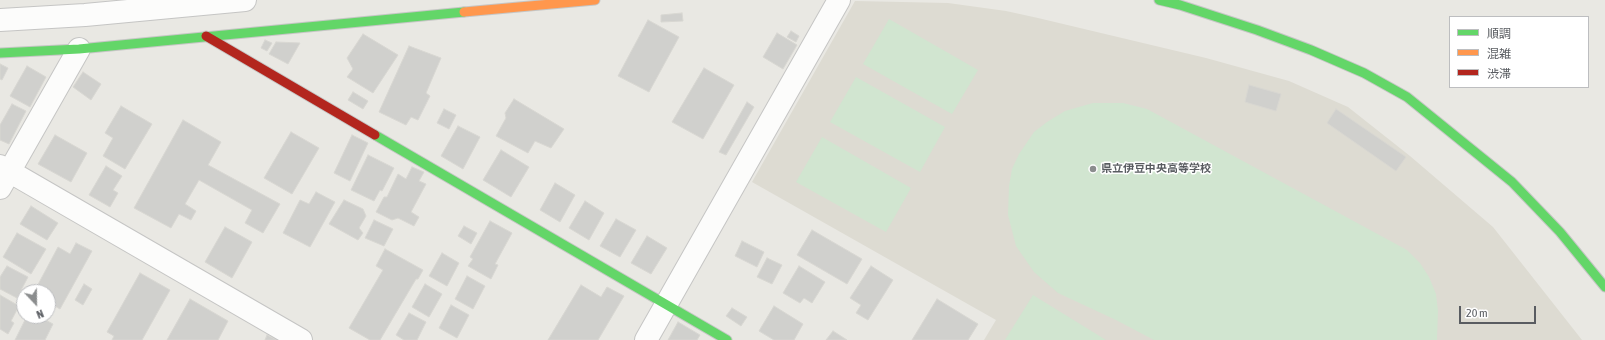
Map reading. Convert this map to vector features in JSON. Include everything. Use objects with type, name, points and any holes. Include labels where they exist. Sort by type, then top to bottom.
[{"type":"street","points":[[0,20],[85,15],[245,0]]},
{"type":"street","points":[[0,53],[79,49],[595,0]]},
{"type":"street","points":[[646,340],[667,306],[839,0]]},
{"type":"street","points":[[1159,0],[1243,25],[1311,50],[1364,73],[1406,97],[1512,182],[1560,232],[1605,287]]},
{"type":"street","points":[[206,36],[727,340]]},
{"type":"street","points":[[79,49],[3,176],[301,340]]},
{"type":"shaded area","name":"県立伊豆中央高等学校","points":[[855,1],[948,3],[1006,11],[1206,58],[1289,81],[1348,107],[1410,156],[1493,227],[1582,340],[984,340],[996,320],[752,182]]},
{"type":"green space","points":[[889,19],[978,70],[952,114],[863,64]]},
{"type":"green space","points":[[856,77],[945,127],[920,172],[830,122]]},
{"type":"green space","points":[[1093,103],[1123,103],[1147,109],[1407,250],[1420,263],[1429,277],[1436,294],[1438,311],[1437,340],[1154,340],[1116,320],[1058,293],[1034,272],[1016,246],[1008,215],[1009,186],[1012,169],[1019,154],[1034,132],[1065,111]]},
{"type":"green space","points":[[822,137],[911,188],[886,232],[796,182]]},
{"type":"green space","points":[[1033,295],[1106,340],[1005,340]]},
{"type":"building","points":[[682,13],[683,21],[661,22],[661,15]]},
{"type":"building","points":[[648,20],[679,37],[649,92],[618,76]]},
{"type":"building","points":[[791,31],[799,36],[796,42],[787,37]]},
{"type":"building","points":[[777,33],[797,45],[783,69],[763,57]]},
{"type":"building","points":[[363,34],[398,55],[373,93],[347,77],[353,69],[347,58]]},
{"type":"building","points":[[265,40],[272,43],[267,51],[261,48]]},
{"type":"building","points":[[276,42],[300,43],[288,64],[269,54]]},
{"type":"building","points":[[409,46],[441,58],[426,93],[430,96],[418,120],[411,117],[406,125],[379,112]]},
{"type":"building","points":[[0,64],[8,68],[2,80],[0,79]]},
{"type":"building","points":[[27,66],[46,77],[30,107],[10,96]]},
{"type":"building","points":[[704,68],[734,85],[703,139],[672,122]]},
{"type":"building","points":[[83,72],[101,84],[91,100],[73,87]]},
{"type":"building","points":[[1249,85],[1281,94],[1276,111],[1245,102]]},
{"type":"building","points":[[353,92],[368,101],[363,109],[348,100]]},
{"type":"building","points":[[514,99],[564,129],[551,148],[535,141],[528,153],[496,136],[506,118],[505,113]]},
{"type":"building","points":[[747,102],[754,107],[726,155],[719,152]]},
{"type":"building","points":[[12,104],[26,111],[9,144],[0,140],[0,125]]},
{"type":"building","points":[[121,106],[152,124],[125,169],[103,156],[113,138],[105,133]]},
{"type":"building","points":[[444,109],[456,115],[449,129],[437,123]]},
{"type":"building","points":[[1336,109],[1406,157],[1396,171],[1327,123]]},
{"type":"building","points":[[183,120],[221,142],[208,165],[280,204],[263,233],[245,223],[252,210],[199,180],[185,204],[196,211],[191,220],[179,214],[171,228],[134,208]]},
{"type":"building","points":[[458,126],[480,137],[463,169],[441,156]]},
{"type":"building","points":[[291,132],[319,148],[292,194],[264,178]]},
{"type":"building","points":[[55,135],[87,153],[71,182],[38,164]]},
{"type":"building","points":[[352,135],[368,143],[350,181],[334,173]]},
{"type":"building","points":[[501,150],[529,167],[511,197],[483,180]]},
{"type":"building","points":[[368,155],[394,168],[382,191],[380,190],[374,201],[351,190]]},
{"type":"building","points":[[106,166],[122,176],[113,190],[118,193],[110,207],[89,195]]},
{"type":"building","points":[[412,167],[424,172],[419,181],[426,184],[411,212],[419,217],[414,226],[398,218],[392,220],[376,212],[384,197],[387,197],[398,174],[406,179]]},
{"type":"building","points":[[555,183],[575,195],[560,222],[540,210]]},
{"type":"building","points":[[316,192],[335,202],[310,247],[283,233],[300,200],[309,204]]},
{"type":"building","points":[[344,200],[363,209],[366,216],[359,228],[363,233],[358,240],[329,224]]},
{"type":"building","points":[[585,201],[604,213],[589,240],[569,228]]},
{"type":"building","points":[[31,206],[58,223],[47,240],[20,224]]},
{"type":"building","points":[[616,219],[636,230],[620,257],[600,246]]},
{"type":"building","points":[[374,220],[393,229],[384,246],[365,238]]},
{"type":"building","points":[[490,221],[512,233],[495,264],[498,265],[491,279],[468,266],[473,259],[470,257]]},
{"type":"building","points":[[464,226],[477,233],[471,244],[458,236]]},
{"type":"building","points":[[225,227],[252,242],[232,278],[205,262]]},
{"type":"building","points":[[812,230],[862,259],[847,284],[797,255]]},
{"type":"building","points":[[17,233],[46,249],[31,274],[3,257]]},
{"type":"building","points":[[647,236],[667,248],[651,274],[631,263]]},
{"type":"building","points":[[742,241],[764,252],[757,267],[735,256]]},
{"type":"building","points":[[76,243],[92,251],[60,309],[56,307],[56,284],[38,284],[58,247],[70,254]]},
{"type":"building","points":[[385,249],[423,270],[418,279],[416,279],[380,340],[370,340],[349,328],[383,270],[376,266]]},
{"type":"building","points":[[442,253],[459,263],[447,286],[429,276]]},
{"type":"building","points":[[767,258],[782,265],[772,284],[757,277]]},
{"type":"building","points":[[7,266],[28,277],[24,284],[16,284],[16,297],[0,289],[0,277]]},
{"type":"building","points":[[799,266],[825,282],[812,303],[804,298],[800,303],[783,293]]},
{"type":"building","points":[[871,266],[893,280],[868,320],[856,313],[861,305],[850,298]]},
{"type":"building","points":[[140,273],[170,290],[142,340],[112,340],[114,336],[107,332]]},
{"type":"building","points":[[467,276],[485,286],[473,309],[455,299]]},
{"type":"building","points":[[84,284],[92,289],[83,305],[75,300]]},
{"type":"building","points":[[425,284],[442,294],[429,317],[412,307]]},
{"type":"building","points":[[581,285],[601,297],[607,287],[624,296],[598,340],[548,340]]},
{"type":"building","points":[[0,295],[16,304],[16,312],[11,321],[14,323],[8,334],[0,329]]},
{"type":"building","points":[[190,299],[228,321],[218,340],[167,340]]},
{"type":"building","points":[[937,299],[978,324],[968,340],[912,340]]},
{"type":"building","points":[[451,305],[469,315],[457,338],[439,328]]},
{"type":"building","points":[[774,306],[803,324],[794,340],[774,340],[759,331]]},
{"type":"building","points":[[732,308],[747,317],[741,326],[726,316]]},
{"type":"building","points":[[409,313],[426,322],[417,340],[404,340],[396,335]]},
{"type":"building","points":[[678,322],[700,335],[697,340],[668,340]]},
{"type":"building","points":[[23,324],[53,324],[45,340],[15,340]]},
{"type":"building","points":[[833,331],[847,340],[826,340]]},
{"type":"building","points":[[267,335],[277,340],[265,340]]},
{"type":"traffic: fast","points":[[1159,0],[1180,5],[1257,30],[1311,50],[1364,73],[1407,97],[1512,182],[1560,232],[1605,287]]},
{"type":"traffic: fast","points":[[0,53],[79,49],[464,12]]},
{"type":"traffic: fast","points":[[375,135],[727,340]]},
{"type":"traffic: slow","points":[[464,12],[595,0]]},
{"type":"traffic: jam","points":[[206,36],[375,135]]},
{"type":"place","name":"県立伊豆中央高等学校","points":[[1093,169]]}]
